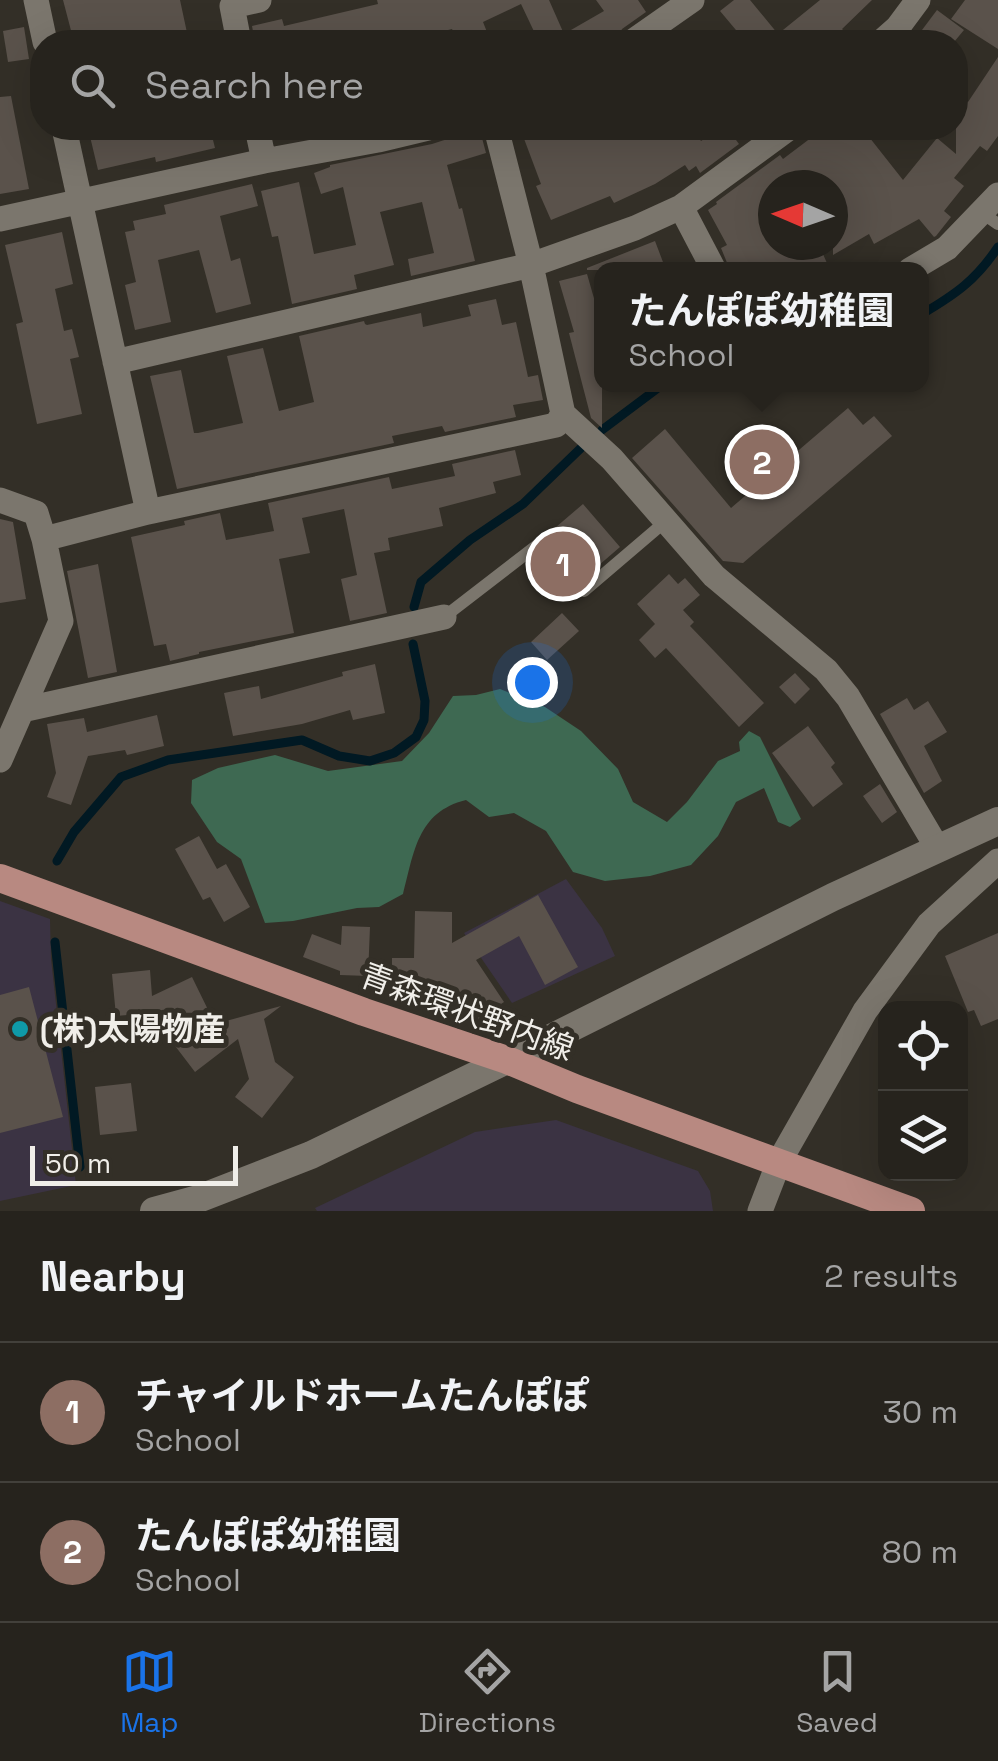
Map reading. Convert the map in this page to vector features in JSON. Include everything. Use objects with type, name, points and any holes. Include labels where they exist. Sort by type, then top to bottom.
[{"type":"main road","name":"青森環状野内線","points":[[2,884],[507,1060],[911,1211]]},
{"type":"street","points":[[36,0],[43,30]]},
{"type":"street","points":[[237,30],[232,6],[258,0]]},
{"type":"street","points":[[892,30],[918,0]]},
{"type":"street","points":[[649,30],[689,1]]},
{"type":"street","points":[[67,140],[148,512]]},
{"type":"street","points":[[260,140],[264,160]]},
{"type":"street","points":[[0,220],[264,160],[378,140]]},
{"type":"street","points":[[499,140],[564,414],[612,459],[714,576],[826,670],[848,696],[938,849]]},
{"type":"street","points":[[116,362],[531,265],[635,228],[680,207],[774,140]]},
{"type":"street","points":[[680,207],[710,262]]},
{"type":"street","points":[[923,262],[993,213]]},
{"type":"street","points":[[44,539],[148,512],[556,425],[564,414]]},
{"type":"street","points":[[0,500],[36,513],[61,622],[0,760]]},
{"type":"street","points":[[22,710],[444,616]]},
{"type":"street","points":[[154,1211],[198,1199],[311,1154],[834,897],[998,821]]},
{"type":"street","points":[[760,1211],[779,1162],[865,1011],[929,924],[998,861]]},
{"type":"lane","points":[[444,616],[540,543],[584,590],[666,522]]},
{"type":"shaded area","points":[[566,879],[602,928],[615,956],[512,1003],[464,933]]},
{"type":"shaded area","points":[[0,901],[50,919],[76,1185],[0,1201]]},
{"type":"shaded area","points":[[556,1120],[698,1171],[710,1191],[713,1211],[315,1208],[475,1132]]},
{"type":"green space","points":[[500,689],[545,707],[581,731],[618,769],[633,802],[667,822],[718,761],[740,751],[739,742],[749,731],[760,737],[801,819],[790,827],[778,822],[764,788],[736,802],[718,836],[691,865],[650,876],[605,881],[573,872],[546,831],[514,813],[489,817],[466,800],[437,814],[427,824],[415,849],[403,894],[379,907],[265,923],[241,859],[217,842],[191,803],[192,780],[218,768],[275,755],[328,771],[402,761],[429,733],[453,696]]},
{"type":"building","points":[[63,0],[180,0],[186,30],[71,30]]},
{"type":"building","points":[[377,0],[549,0],[562,30],[533,30],[521,4],[483,22],[486,30],[253,30],[252,26],[282,19],[284,26],[378,4]]},
{"type":"building","points":[[596,0],[638,0],[646,12],[622,29],[571,30],[604,11]]},
{"type":"building","points":[[734,0],[750,0],[775,30],[736,30],[720,11]]},
{"type":"building","points":[[820,0],[872,0],[842,29],[783,30]]},
{"type":"building","points":[[965,0],[998,0],[998,49],[951,19]]},
{"type":"building","points":[[937,10],[964,30],[922,30]]},
{"type":"building","points":[[24,27],[29,59],[8,62],[3,31]]},
{"type":"building","points":[[998,57],[998,136],[987,151],[980,146],[954,178],[964,186],[944,211],[951,217],[934,237],[919,219],[874,244],[869,234],[848,246],[848,170],[760,170],[808,140],[871,140],[903,180],[935,140],[956,154],[956,140],[968,140],[968,102]]},
{"type":"building","points":[[11,96],[29,189],[0,194],[0,97]]},
{"type":"building","points":[[91,140],[213,140],[215,148],[156,162],[155,157],[98,170]]},
{"type":"building","points":[[444,140],[483,140],[486,153],[447,165],[475,261],[411,276],[408,259],[434,253],[422,202],[380,212],[394,265],[354,275],[357,289],[292,304],[278,236],[272,237],[261,191],[299,182],[314,254],[356,245],[343,187],[321,194],[314,173],[330,165]]},
{"type":"building","points":[[524,140],[736,140],[739,144],[700,173],[696,166],[689,171],[685,165],[614,203],[610,196],[551,220],[536,186],[541,184]]},
{"type":"building","points":[[758,171],[758,260],[826,262],[727,262],[721,248],[727,245],[708,210]]},
{"type":"building","points":[[252,184],[258,206],[220,216],[231,261],[240,258],[251,304],[216,313],[199,250],[158,260],[171,322],[135,330],[125,285],[136,282],[125,232],[135,230],[133,221],[166,214],[164,205]]},
{"type":"building","points":[[62,232],[73,284],[55,289],[64,331],[72,329],[79,357],[70,359],[82,414],[37,424],[16,324],[23,322],[5,245]]},
{"type":"building","points":[[655,241],[663,262],[602,262]]},
{"type":"building","points":[[587,274],[594,298],[594,392],[602,392],[602,428],[591,418],[569,333],[574,332],[559,281]]},
{"type":"building","points":[[496,299],[502,325],[516,322],[528,377],[538,375],[543,400],[513,405],[516,417],[445,432],[442,426],[392,436],[394,443],[177,489],[150,376],[181,370],[194,433],[243,423],[227,356],[263,348],[279,411],[314,402],[299,336],[421,313],[423,327],[471,316],[468,305]]},
{"type":"building","points":[[848,408],[863,425],[874,416],[892,436],[743,563],[723,561],[632,458],[665,429],[731,508]]},
{"type":"building","points":[[515,450],[521,475],[493,482],[496,493],[439,508],[443,526],[388,538],[390,550],[374,553],[387,613],[350,621],[341,579],[357,575],[344,509],[302,518],[310,553],[279,559],[294,633],[170,661],[166,644],[154,646],[131,537],[220,513],[226,540],[274,531],[268,503],[389,477],[392,489],[455,476],[452,464]]},
{"type":"building","points":[[583,504],[620,547],[591,572],[574,551],[568,556],[549,533]]},
{"type":"building","points":[[0,519],[13,522],[26,599],[0,603]]},
{"type":"building","points":[[98,564],[117,672],[88,678],[67,571]]},
{"type":"building","points":[[669,574],[678,584],[685,578],[700,595],[683,610],[694,622],[690,626],[764,703],[739,727],[666,648],[655,658],[639,640],[655,624],[637,604]]},
{"type":"building","points":[[562,613],[579,631],[547,660],[531,642]]},
{"type":"building","points":[[375,664],[385,713],[353,720],[350,710],[302,724],[233,736],[224,693],[259,686],[261,699]]},
{"type":"building","points":[[795,673],[810,689],[795,704],[779,687]]},
{"type":"building","points":[[907,698],[914,710],[928,701],[947,732],[924,746],[942,781],[924,793],[880,714]]},
{"type":"building","points":[[157,715],[164,746],[127,755],[125,750],[88,756],[71,805],[47,797],[56,773],[47,724],[84,718],[87,732]]},
{"type":"building","points":[[808,726],[835,763],[831,767],[843,784],[813,807],[772,753]]},
{"type":"building","points":[[880,784],[897,812],[882,823],[863,796]]},
{"type":"building","points":[[199,836],[217,869],[226,864],[250,907],[224,922],[210,897],[203,900],[175,849]]},
{"type":"building","points":[[538,895],[578,967],[545,985],[519,936],[476,960],[504,1002],[476,1024],[457,1016],[458,1005],[416,1004],[416,993],[392,993],[392,958],[414,958],[415,911],[452,912],[452,943]]},
{"type":"building","points":[[342,926],[370,927],[368,976],[340,975],[340,971],[303,957],[312,934],[341,945]]},
{"type":"building","points":[[998,933],[998,1019],[981,1026],[974,1010],[968,1012],[968,1001],[963,1001],[945,956]]},
{"type":"building","points":[[150,970],[152,996],[192,977],[215,1024],[281,1006],[264,1019],[275,1062],[294,1077],[262,1118],[235,1097],[249,1079],[238,1039],[195,1072],[150,1013],[116,1016],[112,974]]},
{"type":"building","name":"(株)太陽物産","points":[[29,987],[63,1117],[0,1133],[0,995]]},
{"type":"building","points":[[131,1083],[137,1131],[100,1135],[95,1087]]},
{"type":"waterway","points":[[929,310],[982,269],[998,247]]},
{"type":"waterway","points":[[602,430],[653,392]]},
{"type":"waterway","points":[[414,607],[421,582],[470,540],[523,504],[581,448]]},
{"type":"waterway","points":[[57,861],[74,832],[121,777],[168,760],[302,740],[339,756],[370,761],[394,753],[416,737],[424,720],[425,701],[413,644]]},
{"type":"waterway","points":[[55,942],[80,1167]]},
{"type":"place","name":"たんぽぽ幼稚園","points":[[762,462]]},
{"type":"place","name":"チャイルドホームたんぽぽ","points":[[563,564]]},
{"type":"place","name":"(株)太陽物産","points":[[20,1029]]}]
